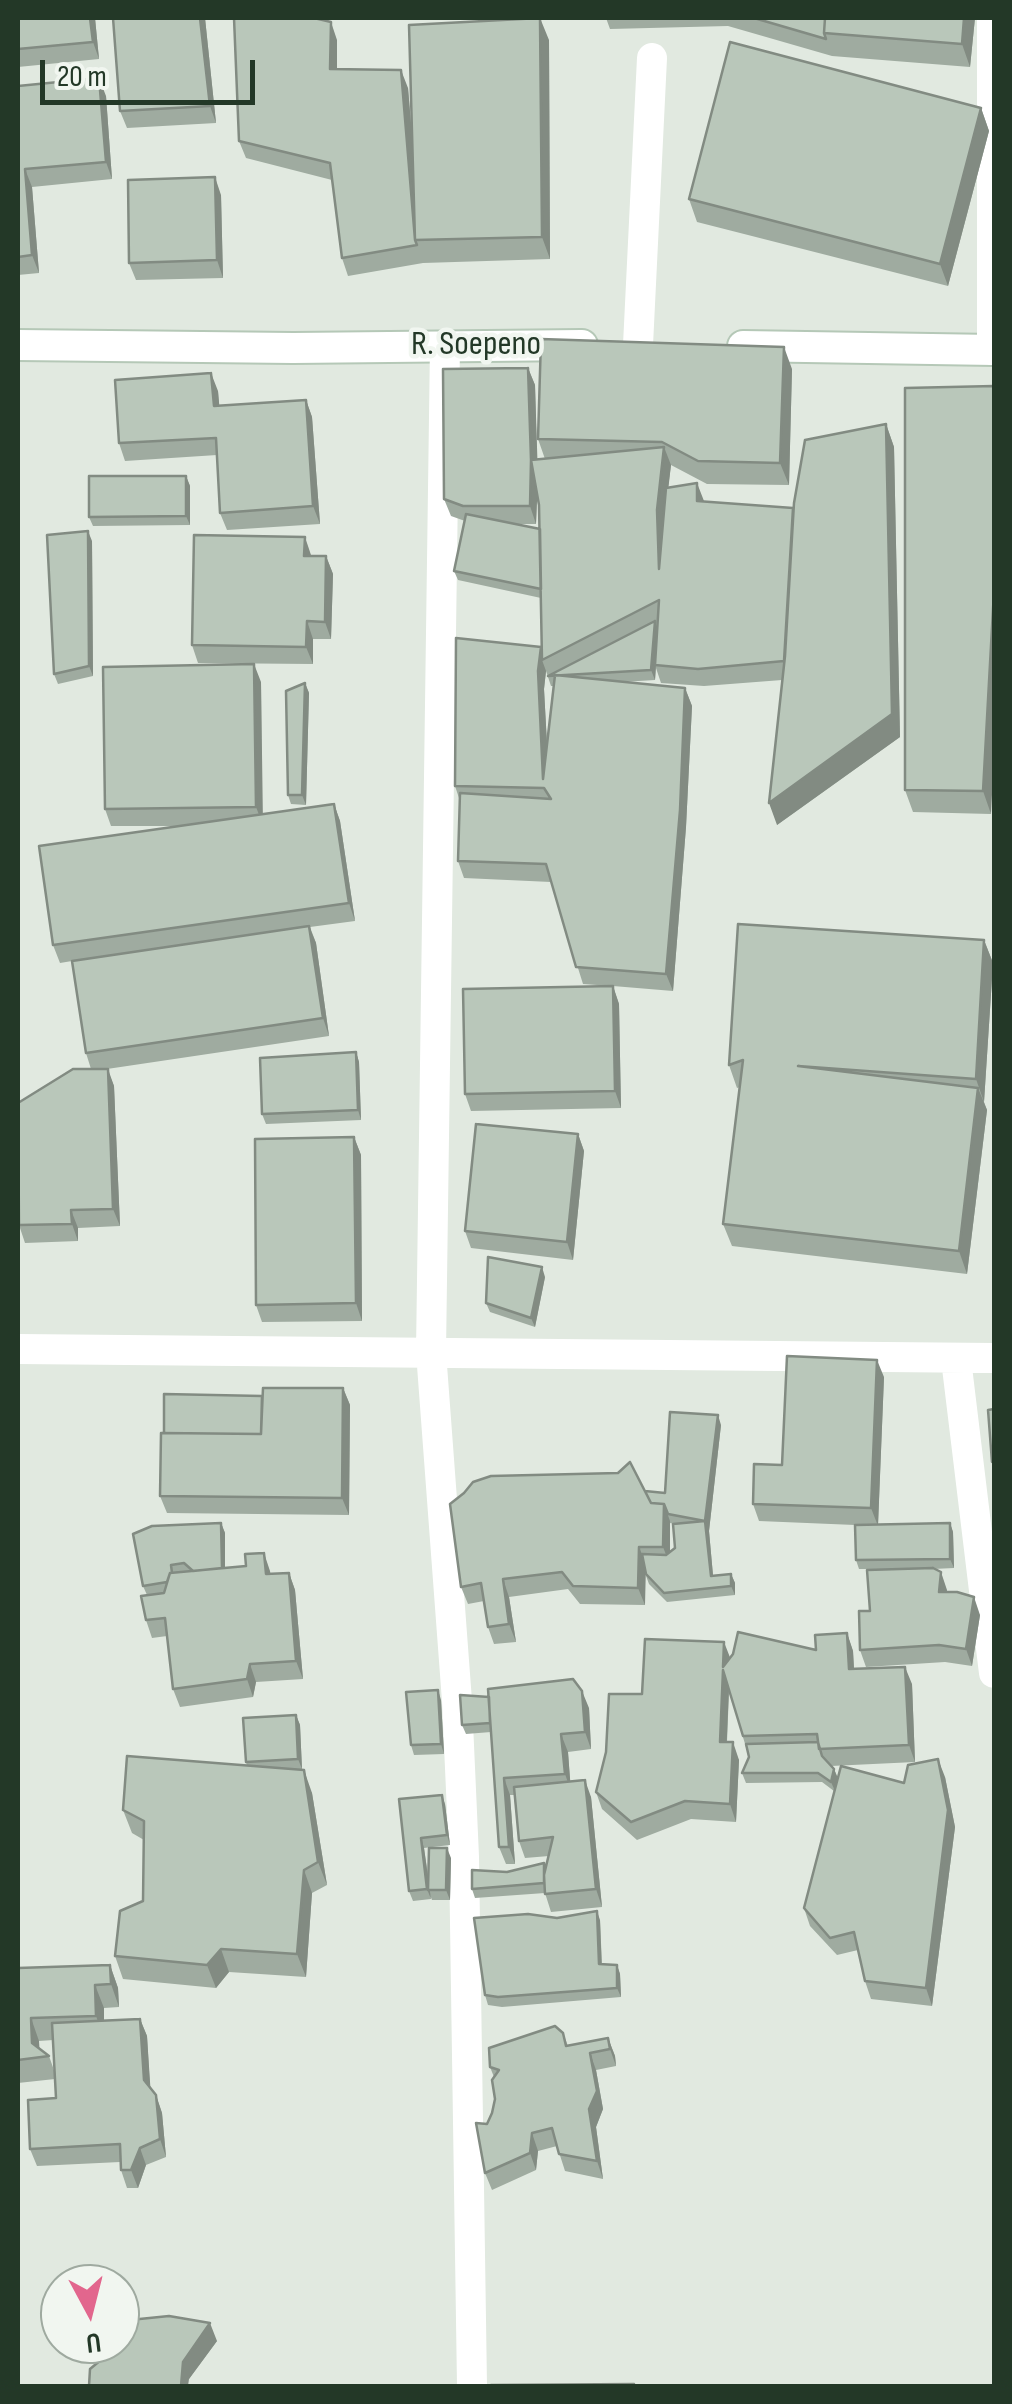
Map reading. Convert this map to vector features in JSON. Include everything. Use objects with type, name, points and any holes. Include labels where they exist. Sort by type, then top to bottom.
[{"type":"street","points":[[716,346],[993,350],[992,18]]},
{"type":"street","name":"R. Soepeno","points":[[18,344],[293,348],[648,345],[652,58]]},
{"type":"street","points":[[446,344],[431,1352],[457,1700],[464,1858],[472,2386]]},
{"type":"street","points":[[18,1349],[994,1358]]},
{"type":"street","points":[[956,1359],[992,1624],[994,1673]]},
{"type":"building","points":[[18,18],[90,18],[93,42],[18,49]]},
{"type":"building","points":[[113,18],[200,18],[210,106],[120,111]]},
{"type":"building","points":[[234,18],[314,18],[331,22],[330,69],[401,70],[417,245],[342,258],[330,163],[239,141]]},
{"type":"building","points":[[540,18],[542,237],[415,240],[409,25]]},
{"type":"building","points":[[754,18],[825,18],[826,39]]},
{"type":"building","points":[[825,18],[964,18],[962,44],[824,33]]},
{"type":"building","points":[[730,42],[981,108],[940,264],[689,199]]},
{"type":"building","points":[[99,78],[106,162],[25,169],[32,255],[18,257],[18,86]]},
{"type":"building","points":[[215,177],[217,260],[129,263],[128,180]]},
{"type":"building","points":[[541,339],[784,347],[780,463],[698,461],[662,442],[538,439]]},
{"type":"building","points":[[528,368],[530,506],[463,506],[444,499],[443,369]]},
{"type":"building","points":[[211,373],[214,406],[306,400],[313,506],[220,513],[216,438],[119,443],[115,380]]},
{"type":"building","points":[[994,386],[994,591],[983,791],[905,790],[905,388]]},
{"type":"building","points":[[886,424],[892,714],[769,803],[785,656],[794,503],[805,440]]},
{"type":"building","points":[[664,447],[657,510],[659,569],[666,488],[697,483],[697,501],[793,508],[784,661],[698,669],[655,665],[659,600],[542,660],[539,505],[531,460]]},
{"type":"building","points":[[89,476],[186,476],[186,516],[89,517]]},
{"type":"building","points":[[466,514],[540,529],[541,589],[454,571]]},
{"type":"building","points":[[88,531],[89,666],[54,674],[47,535]]},
{"type":"building","points":[[194,535],[305,537],[304,556],[326,556],[325,622],[307,621],[306,647],[192,645]]},
{"type":"building","points":[[655,621],[651,670],[548,676]]},
{"type":"building","points":[[456,638],[541,647],[538,671],[543,779],[555,675],[685,688],[680,810],[666,974],[576,967],[546,864],[458,861],[460,793],[551,799],[544,788],[455,786]]},
{"type":"building","points":[[254,664],[256,807],[105,809],[103,667]]},
{"type":"building","points":[[305,683],[302,795],[288,795],[286,691]]},
{"type":"building","points":[[334,804],[349,903],[53,945],[39,846]]},
{"type":"building","points":[[738,924],[984,940],[976,1079],[798,1066],[978,1088],[959,1251],[723,1224],[743,1060],[729,1065]]},
{"type":"building","points":[[309,926],[323,1018],[86,1053],[72,961]]},
{"type":"building","points":[[613,986],[615,1091],[465,1094],[463,989]]},
{"type":"building","points":[[356,1052],[358,1110],[262,1114],[260,1058]]},
{"type":"building","points":[[73,1069],[108,1069],[113,1209],[71,1210],[72,1224],[19,1225],[18,1103]]},
{"type":"building","points":[[476,1124],[578,1134],[567,1242],[465,1231]]},
{"type":"building","points":[[354,1137],[356,1303],[256,1305],[255,1139]]},
{"type":"building","points":[[488,1257],[542,1267],[531,1318],[486,1303]]},
{"type":"building","points":[[787,1356],[877,1360],[871,1508],[753,1504],[754,1464],[782,1465]]},
{"type":"building","points":[[263,1388],[343,1388],[342,1498],[160,1496],[161,1433],[261,1434]]},
{"type":"building","points":[[164,1394],[262,1396],[261,1434],[164,1433]]},
{"type":"building","points":[[994,1409],[994,1462],[992,1462],[988,1410]]},
{"type":"building","points":[[670,1412],[718,1415],[705,1521],[668,1514],[664,1504],[651,1503],[645,1491],[665,1493]]},
{"type":"building","points":[[630,1462],[651,1503],[664,1504],[663,1547],[639,1547],[638,1588],[573,1586],[562,1572],[503,1579],[509,1624],[488,1627],[481,1583],[461,1587],[450,1504],[473,1482],[491,1476],[618,1473]]},
{"type":"building","points":[[705,1521],[711,1576],[731,1574],[731,1586],[664,1593],[646,1574],[642,1554],[666,1555],[675,1548],[673,1524]]},
{"type":"building","points":[[221,1523],[222,1568],[193,1571],[184,1563],[171,1565],[167,1582],[143,1586],[133,1534],[152,1526]]},
{"type":"building","points":[[950,1523],[950,1559],[856,1560],[855,1525]]},
{"type":"building","points":[[264,1553],[266,1574],[289,1573],[296,1661],[250,1664],[247,1679],[173,1689],[165,1618],[146,1620],[141,1596],[164,1593],[170,1573],[246,1566],[245,1554]]},
{"type":"building","points":[[933,1568],[941,1572],[939,1592],[974,1597],[966,1649],[939,1645],[860,1650],[859,1611],[870,1611],[867,1570]]},
{"type":"building","points":[[738,1632],[816,1650],[815,1635],[847,1633],[849,1669],[905,1667],[909,1745],[819,1749],[817,1734],[743,1736],[723,1670],[720,1742],[733,1742],[730,1804],[685,1801],[631,1822],[596,1792],[606,1752],[609,1694],[642,1694],[645,1639],[724,1642],[723,1667],[733,1654]]},
{"type":"building","points":[[573,1679],[582,1691],[585,1732],[561,1734],[565,1774],[504,1778],[509,1847],[499,1847],[488,1689]]},
{"type":"building","points":[[438,1690],[441,1744],[411,1745],[406,1692]]},
{"type":"building","points":[[460,1695],[489,1697],[490,1723],[462,1725]]},
{"type":"building","points":[[296,1715],[298,1759],[246,1762],[243,1718]]},
{"type":"building","points":[[818,1742],[822,1756],[834,1769],[831,1782],[818,1773],[742,1773],[749,1757],[746,1744]]},
{"type":"building","points":[[127,1756],[304,1770],[318,1862],[304,1870],[297,1954],[221,1949],[207,1965],[115,1956],[120,1911],[143,1901],[144,1821],[123,1810]]},
{"type":"building","points":[[938,1759],[948,1810],[926,1988],[865,1981],[854,1932],[830,1938],[804,1908],[841,1766],[904,1783],[908,1765]]},
{"type":"building","points":[[585,1780],[596,1889],[545,1894],[544,1875],[553,1837],[519,1841],[514,1787]]},
{"type":"building","points":[[442,1795],[447,1835],[421,1838],[427,1889],[409,1891],[399,1799]]},
{"type":"building","points":[[429,1848],[447,1848],[446,1890],[428,1890]]},
{"type":"building","points":[[544,1863],[544,1883],[472,1889],[472,1870],[507,1872]]},
{"type":"building","points":[[597,1911],[599,1964],[617,1965],[617,1988],[485,1995],[474,1918],[528,1914],[557,1918]]},
{"type":"building","points":[[110,1965],[111,1984],[95,1985],[96,2016],[31,2018],[32,2043],[49,2056],[18,2060],[18,1968]]},
{"type":"building","points":[[140,2019],[144,2080],[156,2095],[160,2139],[140,2148],[131,2170],[121,2170],[120,2144],[30,2149],[28,2100],[56,2098],[52,2023]]},
{"type":"building","points":[[555,2026],[563,2033],[566,2046],[608,2038],[610,2049],[590,2053],[597,2091],[589,2109],[597,2161],[559,2154],[552,2128],[532,2133],[530,2153],[485,2173],[476,2123],[487,2124],[492,2113],[492,2080],[499,2070],[490,2067],[489,2048]]},
{"type":"building","points":[[169,2316],[210,2323],[183,2362],[181,2386],[89,2386],[90,2369],[96,2364],[140,2364],[140,2319]]},
{"type":"building","points":[[491,2385],[634,2386],[491,2386]]}]
